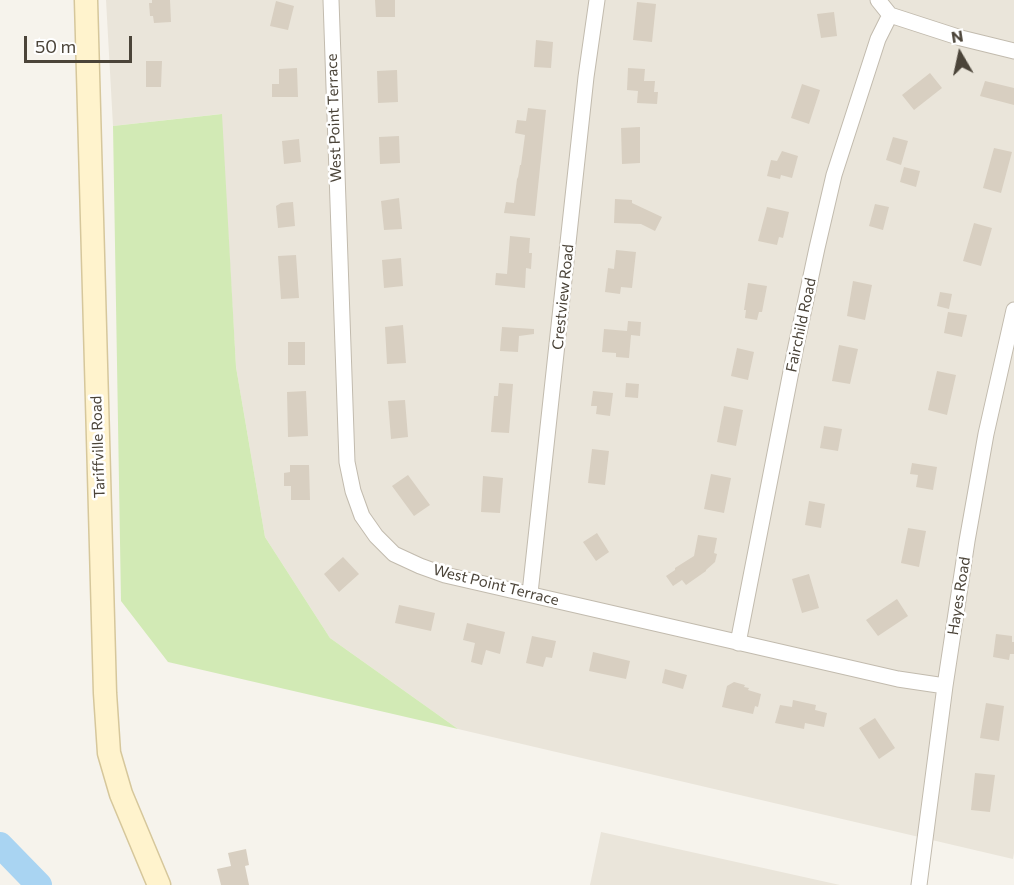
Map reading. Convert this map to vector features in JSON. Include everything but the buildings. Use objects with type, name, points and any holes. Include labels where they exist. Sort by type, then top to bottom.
[{"type":"main road","name":"Tariffville Road","points":[[86,0],[105,693],[109,753],[121,794],[159,885]]},
{"type":"street","name":"West Point Terrace","points":[[331,0],[346,462],[362,516],[376,536],[394,554],[445,574],[738,643],[945,686]]},
{"type":"street","name":"Crestview Road","points":[[530,594],[586,77],[597,0]]},
{"type":"street","points":[[878,0],[890,15],[961,38],[1014,51]]},
{"type":"street","name":"Fairchild Road","points":[[738,643],[795,351],[834,175],[878,39],[890,15]]},
{"type":"street","name":"Hayes Road","points":[[919,885],[967,541],[986,434],[1014,310]]},
{"type":"shaded area","points":[[106,0],[1014,0],[1013,859],[458,729],[330,638],[265,537],[236,367],[221,114],[113,126]]},
{"type":"shaded area","points":[[601,832],[840,885],[590,885]]},
{"type":"green space","points":[[222,114],[236,367],[265,537],[330,638],[458,729],[168,662],[121,601],[113,126]]},
{"type":"waterway","points":[[0,845],[39,885]]}]
